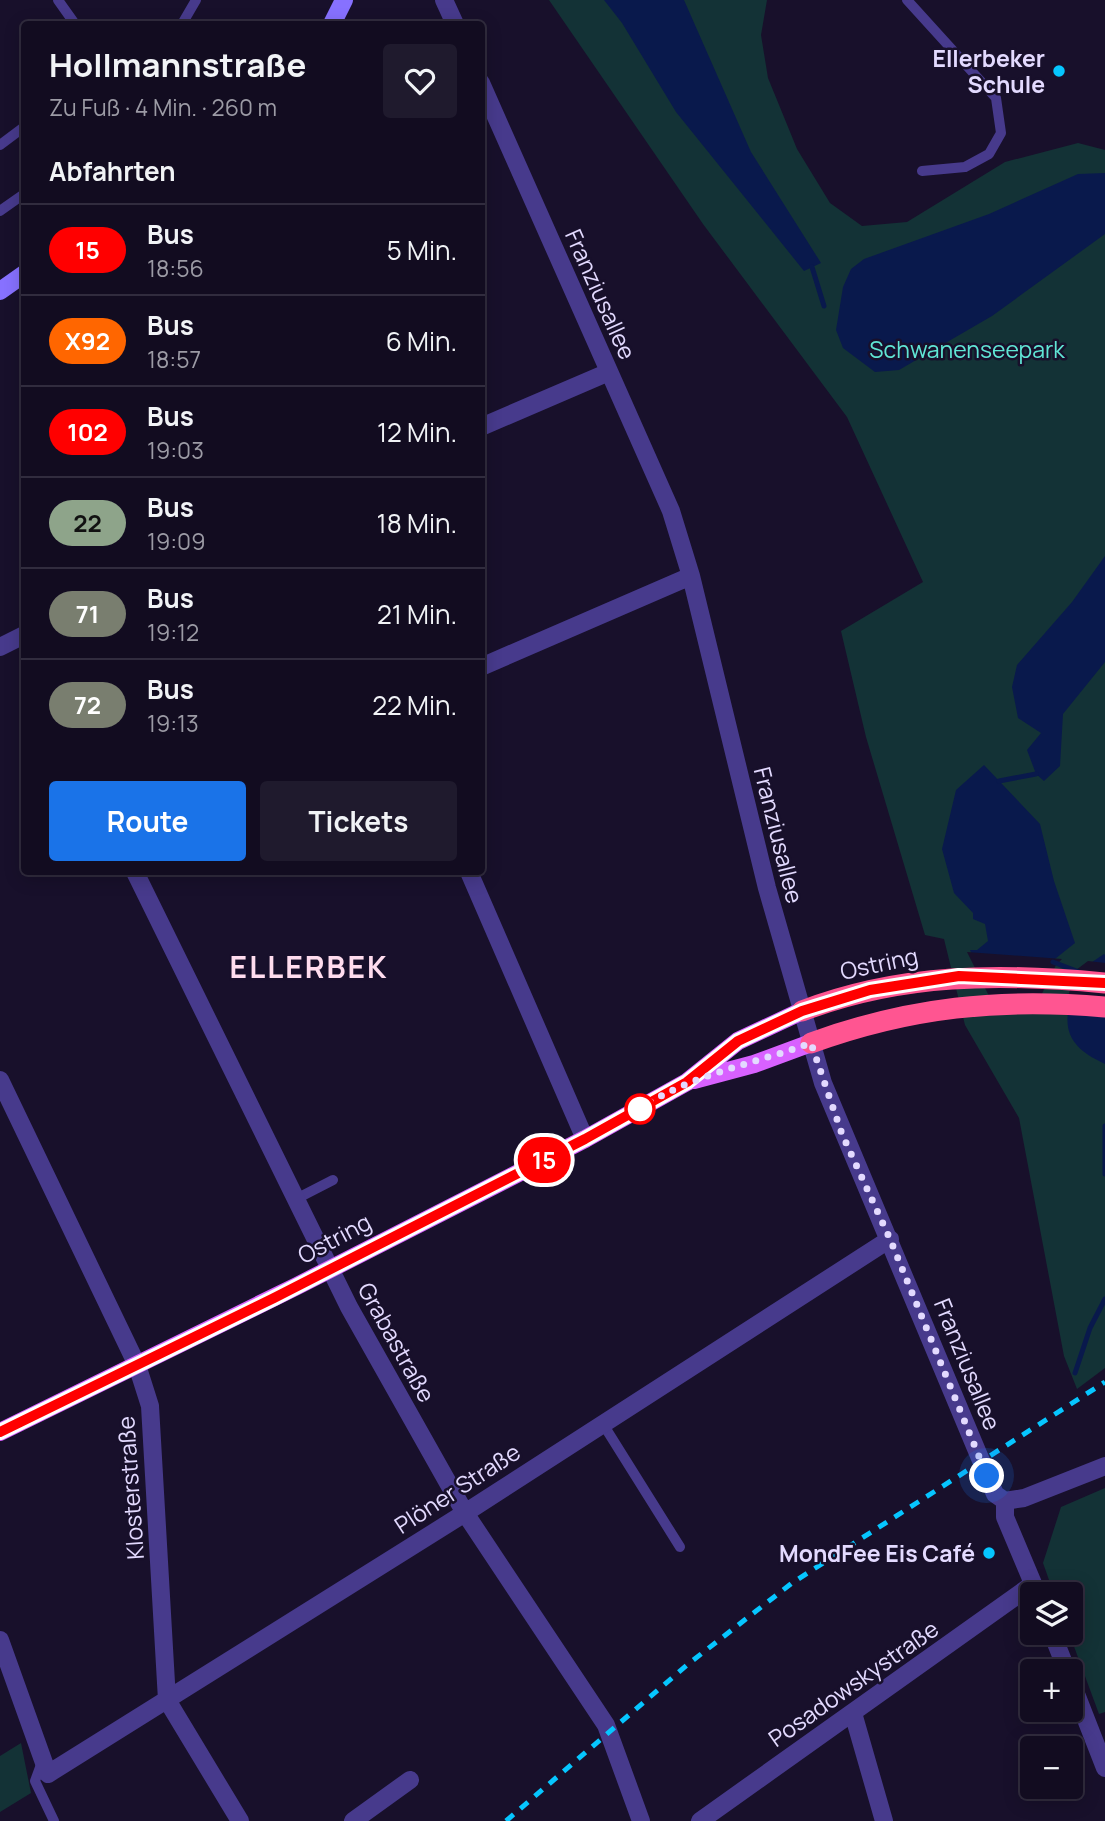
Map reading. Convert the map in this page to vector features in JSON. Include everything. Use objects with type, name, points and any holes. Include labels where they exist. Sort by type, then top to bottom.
[{"type":"highway","name":"Ostring","points":[[802,1011],[839,997],[927,979],[988,976],[1105,983]]},
{"type":"highway","name":"Ostring","points":[[811,1043],[858,1027],[932,1010],[1000,1002],[1105,1007]]},
{"type":"main road","points":[[334,21],[344,0]]},
{"type":"main road","points":[[0,291],[21,276]]},
{"type":"main road","name":"Ostring","points":[[0,1432],[585,1139],[687,1082],[738,1041],[802,1011]]},
{"type":"main road","name":"Ostring","points":[[687,1082],[754,1064],[811,1043]]},
{"type":"street","points":[[444,0],[454,21]]},
{"type":"street","name":"Franziusallee","points":[[485,92],[671,510],[691,576],[767,888],[811,1043],[842,1134],[890,1239],[995,1494],[1005,1501],[1005,1517],[1032,1582]]},
{"type":"street","points":[[485,425],[609,372]]},
{"type":"street","points":[[485,665],[691,576]]},
{"type":"street","points":[[0,647],[21,641]]},
{"type":"street","name":"Grabastraße","points":[[136,875],[330,1269],[465,1513],[606,1725],[641,1821]]},
{"type":"street","points":[[469,875],[585,1139]]},
{"type":"street","name":"Klosterstraße","points":[[0,1080],[137,1365],[150,1406],[167,1700],[240,1821]]},
{"type":"street","name":"Plöner Straße","points":[[45,1768],[167,1700],[465,1513],[890,1239]]},
{"type":"street","points":[[1005,1501],[1024,1498],[1105,1466]]},
{"type":"street","name":"Posadowskystraße","points":[[700,1821],[1020,1599]]},
{"type":"street","points":[[0,1640],[45,1768]]},
{"type":"street","points":[[1083,1712],[1105,1769]]},
{"type":"street","points":[[853,1713],[884,1821]]},
{"type":"street","points":[[353,1821],[410,1780]]},
{"type":"lane","points":[[58,0],[73,21]]},
{"type":"lane","points":[[184,21],[196,0]]},
{"type":"lane","points":[[908,0],[996,98],[1002,133],[989,154],[965,167],[922,171]]},
{"type":"lane","points":[[0,145],[21,129]]},
{"type":"lane","points":[[0,211],[21,196]]},
{"type":"lane","points":[[296,1199],[333,1180]]},
{"type":"lane","points":[[603,1424],[680,1547]]},
{"type":"lane","points":[[45,1768],[35,1781],[54,1821]]},
{"type":"green space","name":"Schwanenseepark","points":[[549,0],[767,0],[761,35],[768,78],[797,149],[830,203],[862,226],[907,222],[1005,162],[1078,143],[1105,150],[1105,1368],[1077,1389],[1064,1356],[1019,1118],[965,1025],[944,939],[925,935],[866,737],[841,631],[923,582],[847,417],[703,224]]},
{"type":"green space","points":[[1105,1488],[1105,1712],[1099,1714],[1083,1671],[1083,1659],[1079,1659],[1073,1645],[1083,1645],[1083,1582],[1050,1582],[1043,1563],[1061,1507]]},
{"type":"green space","points":[[21,1743],[31,1793],[0,1812],[0,1756]]},
{"type":"shaded area","points":[[604,0],[684,0],[751,152],[821,263],[804,271],[676,112],[622,23]]},
{"type":"shaded area","points":[[1105,173],[1105,234],[992,316],[899,370],[875,372],[843,348],[836,330],[843,287],[851,269],[864,259],[989,214],[1078,174]]},
{"type":"shaded area","points":[[1105,556],[1105,662],[1063,714],[1060,766],[1044,781],[1036,774],[1027,750],[1041,733],[1018,718],[1012,687],[1017,665],[1072,602]]},
{"type":"shaded area","points":[[984,765],[1040,824],[1054,881],[1075,943],[997,1005],[970,950],[977,950],[988,941],[985,924],[973,919],[973,913],[954,893],[942,849],[956,790]]},
{"type":"shaded area","points":[[1104,954],[1105,1064],[1077,1045],[1068,1029],[1067,1019],[1079,973]]},
{"type":"pier","points":[[967,952],[1062,959],[1056,965],[1033,1012],[995,1008]]},
{"type":"pier","points":[[1088,961],[1105,963],[1105,1017],[1065,1006],[1076,970]]},
{"type":"waterway","points":[[812,267],[824,306]]},
{"type":"waterway","points":[[999,781],[1036,774]]},
{"type":"waterway","points":[[1053,962],[1079,972]]},
{"type":"waterway","points":[[1105,1126],[1105,1174]]},
{"type":"waterway","points":[[1075,1373],[1090,1328],[1105,1299]]},
{"type":"railway","points":[[506,1821],[687,1665],[792,1583],[1105,1382]]},
{"type":"bus line","name":"15","points":[[0,1432],[274,1298],[585,1139],[687,1082],[738,1041],[802,1011],[839,997],[870,990],[959,976],[1023,976],[1105,983]]},
{"type":"place","name":"Ellerbeker Schule","points":[[1059,71]]},
{"type":"place","name":"MondFee Eis Café","points":[[989,1553]]},
{"type":"district","name":"ELLERBEK","points":[[309,966]]},
{"type":"route","points":[[640,1109],[687,1082],[754,1064],[811,1043],[842,1134],[890,1239],[987,1476]]}]
